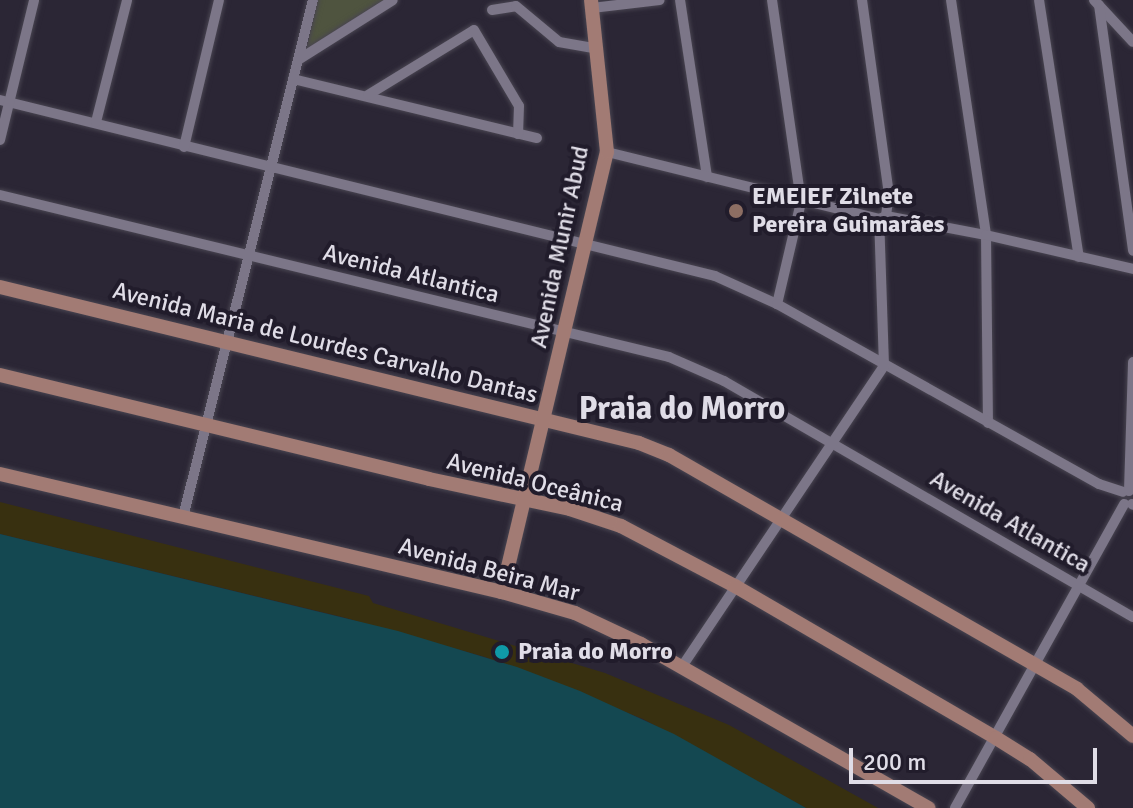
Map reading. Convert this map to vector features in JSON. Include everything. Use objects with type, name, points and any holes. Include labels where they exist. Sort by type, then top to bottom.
[{"type":"street","points":[[0,140],[4,102],[34,0]]},
{"type":"street","points":[[96,122],[127,0]]},
{"type":"street","points":[[184,147],[219,0]]},
{"type":"street","points":[[183,517],[313,0]]},
{"type":"street","points":[[298,60],[393,0]]},
{"type":"street","points":[[591,4],[660,0]]},
{"type":"street","points":[[680,0],[707,177]]},
{"type":"street","points":[[772,0],[801,202],[777,304]]},
{"type":"street","points":[[681,668],[735,586],[783,522],[884,366],[882,218],[889,194],[862,0]]},
{"type":"street","points":[[951,0],[986,235],[988,423]]},
{"type":"street","points":[[1039,0],[1079,257]]},
{"type":"street","points":[[1096,3],[1133,42]]},
{"type":"street","points":[[1096,3],[1133,251]]},
{"type":"street","name":"Avenida Munir Abud","points":[[502,592],[607,152],[591,4]]},
{"type":"street","points":[[492,10],[516,6],[559,42],[597,49]]},
{"type":"street","points":[[368,95],[474,30],[519,106],[518,134]]},
{"type":"street","points":[[293,79],[537,138]]},
{"type":"street","points":[[4,102],[96,122],[184,147],[715,276],[777,304],[884,366],[1129,498]]},
{"type":"street","points":[[607,152],[801,202],[986,235],[1133,269]]},
{"type":"street","name":"Avenida Atlantica","points":[[0,195],[669,357],[697,367],[1133,617]]},
{"type":"street","name":"Avenida Maria de Lourdes Carvalho Dantas","points":[[0,287],[639,443],[669,455],[1077,689],[1133,736]]},
{"type":"street","points":[[955,808],[1129,498],[1133,362]]},
{"type":"street","name":"Avenida Oceânica","points":[[0,375],[525,500],[621,526],[735,586],[996,738],[1030,759],[1088,808]]},
{"type":"street","name":"Avenida Beira Mar","points":[[0,474],[502,592],[597,622],[928,808]]},
{"type":"shaded area","points":[[317,0],[385,0],[306,51]]},
{"type":"shaded area","points":[[0,534],[398,631],[517,667],[580,691],[674,734],[806,808],[0,808]]},
{"type":"sand","name":"Praia do Morro","points":[[0,502],[369,596],[373,603],[605,673],[729,725],[878,808],[806,808],[643,719],[485,657],[342,617],[0,534]]},
{"type":"place","name":"EMEIEF Zilnete Pereira Guimarães","points":[[736,211]]},
{"type":"place","name":"Praia do Morro","points":[[502,652]]},
{"type":"district","name":"Praia do Morro","points":[[682,409]]}]
